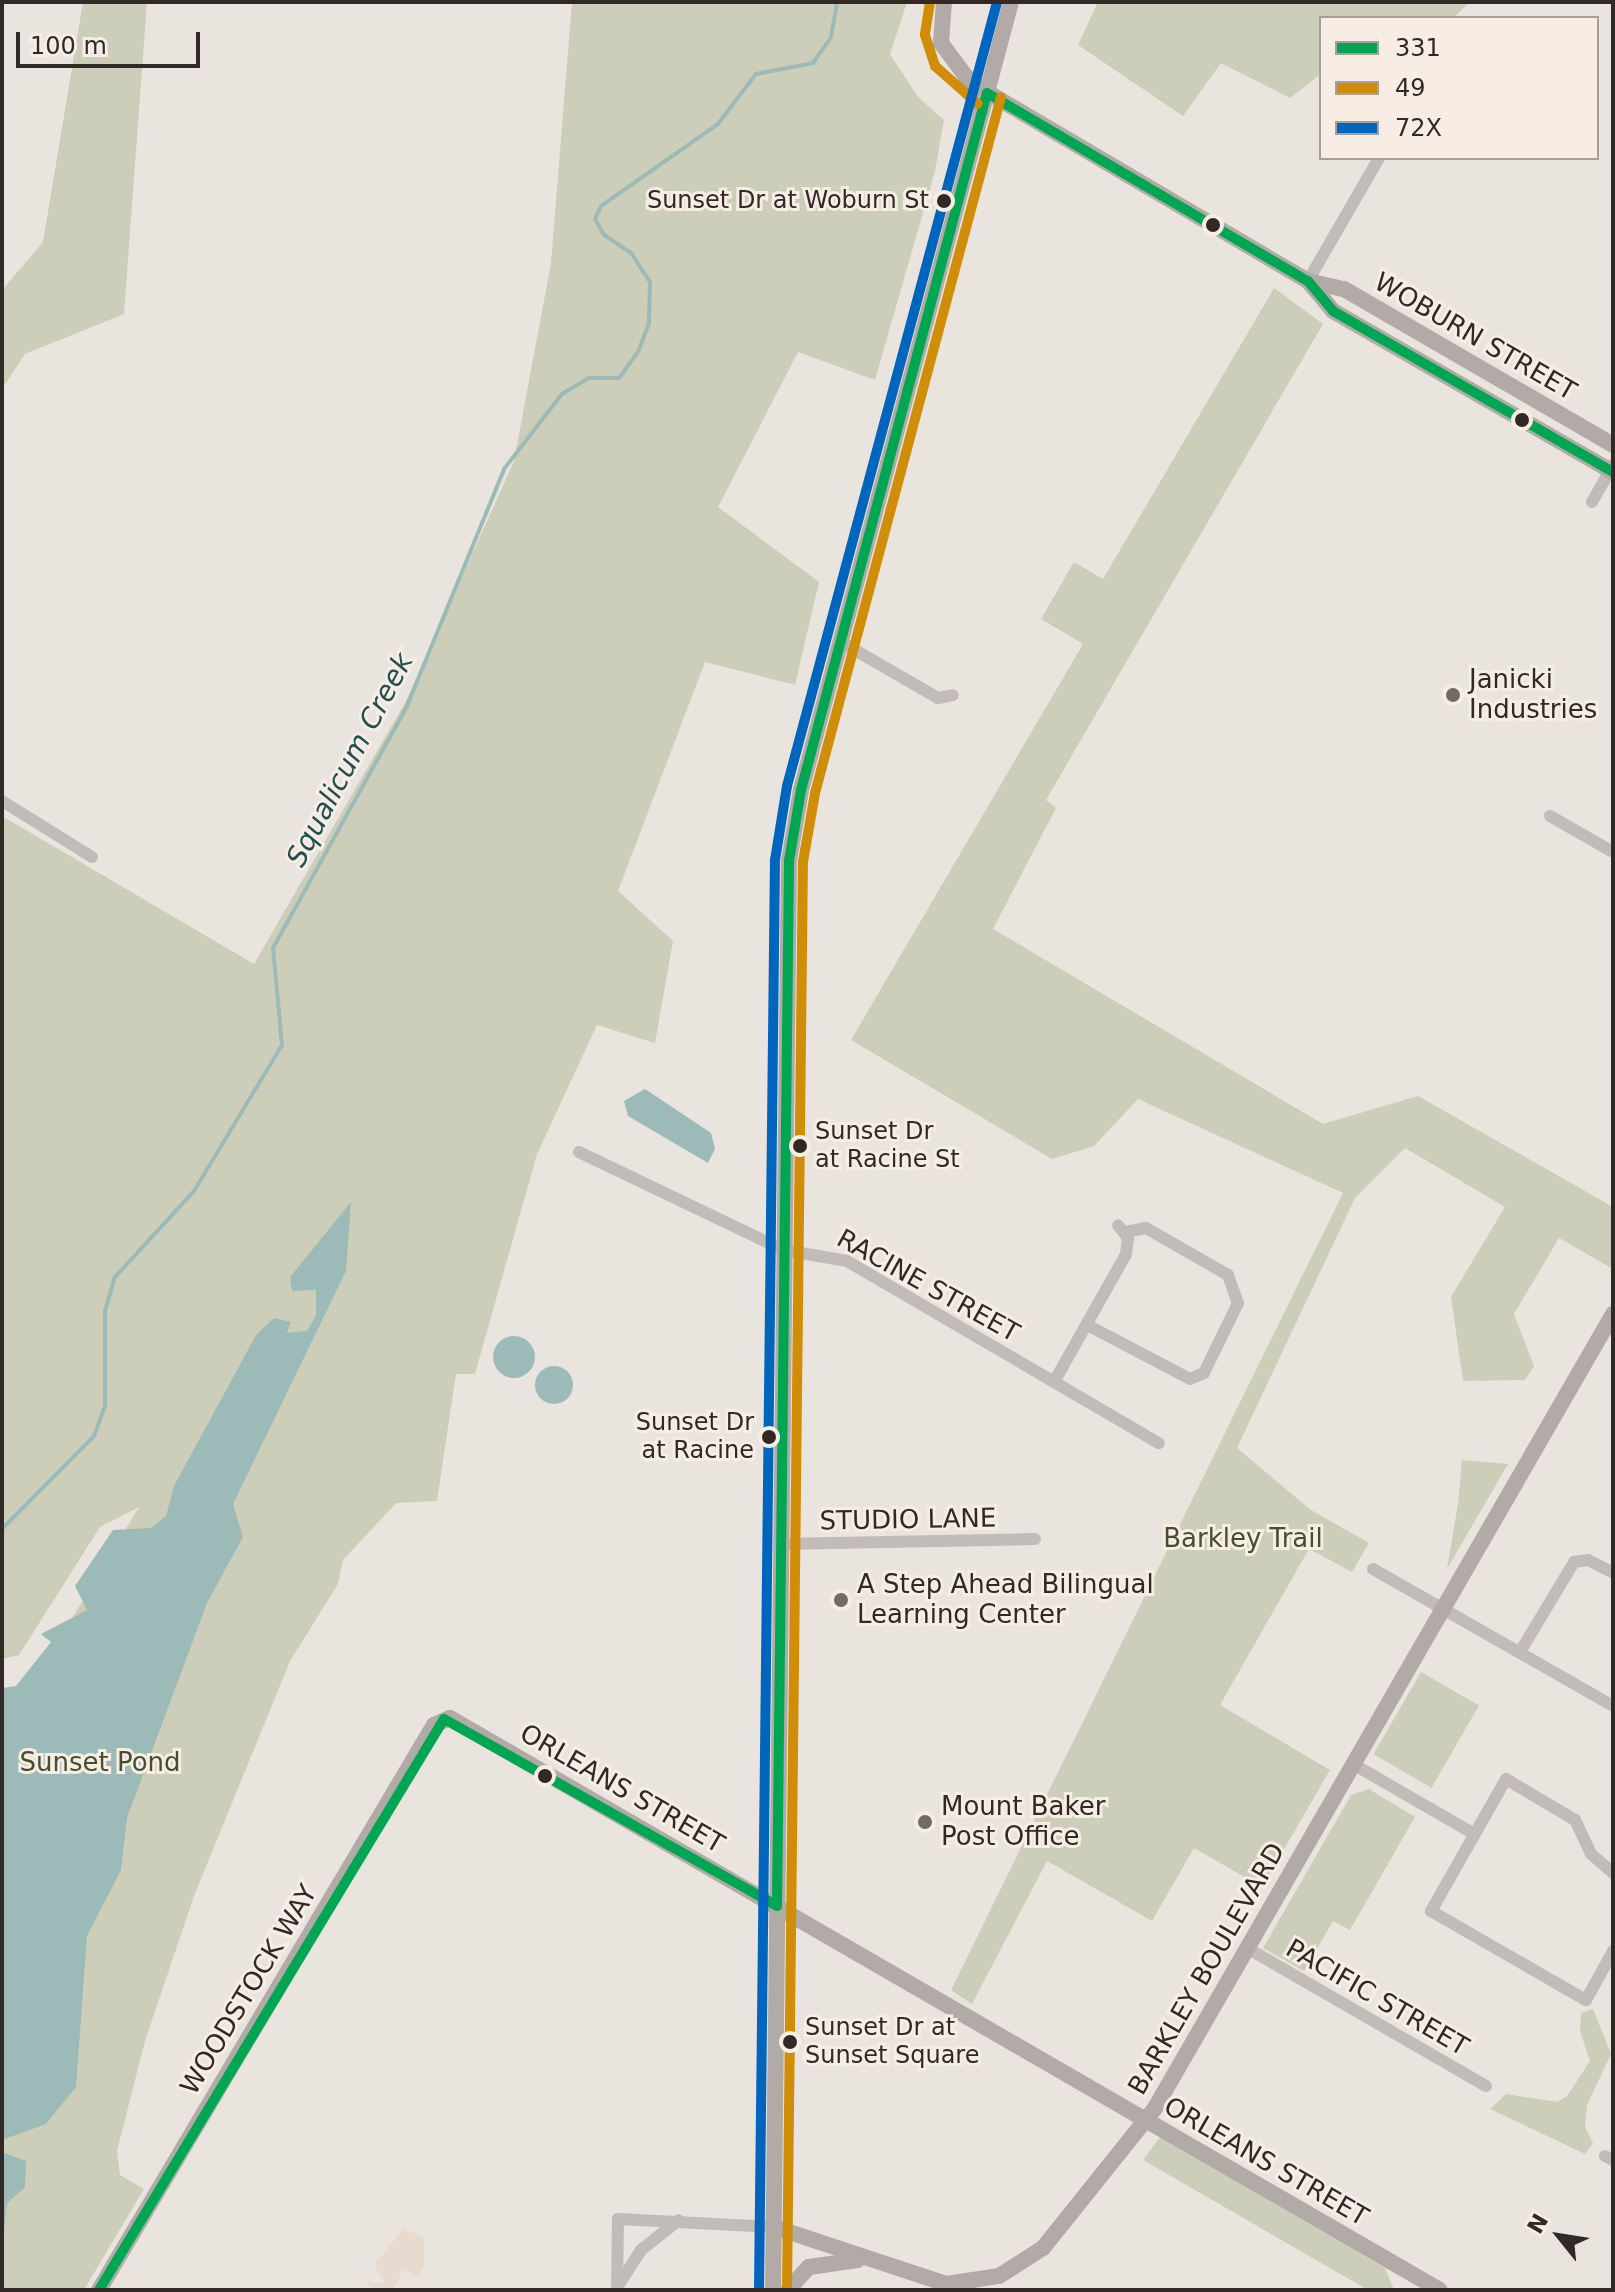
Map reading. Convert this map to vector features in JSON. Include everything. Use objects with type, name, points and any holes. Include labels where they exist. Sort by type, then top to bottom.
[{"type":"main road","name":"WOBURN STREET","points":[[944,2],[939,33],[947,59],[987,93],[1308,281],[1344,289],[1613,445]]},
{"type":"main road","points":[[773,2290],[789,861],[841,642],[1011,2]]},
{"type":"main road","name":"WOBURN STREET","points":[[1308,281],[1333,311],[1612,469]]},
{"type":"main road","name":"BARKLEY BOULEVARD","points":[[774,2227],[946,2284],[985,2281],[1020,2266],[1043,2248],[1147,2121],[1443,1609],[1607,1338],[1613,1314]]},
{"type":"main road","name":"ORLEANS STREET","points":[[444,1719],[777,1906],[1440,2290]]},
{"type":"main road","name":"WOODSTOCK WAY","points":[[99,2290],[444,1719]]},
{"type":"main road","points":[[788,2290],[814,2264],[865,2259]]},
{"type":"street","points":[[1308,281],[1378,160]]},
{"type":"street","points":[[1592,502],[1612,469]]},
{"type":"street","points":[[841,642],[938,698],[953,695]]},
{"type":"street","points":[[2,801],[92,857]]},
{"type":"street","points":[[1550,816],[1613,852]]},
{"type":"street","name":"RACINE STREET","points":[[579,1152],[784,1250],[847,1261],[1159,1443]]},
{"type":"street","points":[[1054,1382],[1091,1327],[1126,1254],[1121,1228],[1146,1228],[1228,1275],[1238,1303],[1195,1378],[1178,1377],[1091,1327]]},
{"type":"street","name":"STUDIO LANE","points":[[781,1544],[1035,1539]]},
{"type":"street","points":[[1520,1652],[1574,1562],[1588,1560],[1613,1573]]},
{"type":"street","points":[[1373,1569],[1609,1703],[1613,1687]]},
{"type":"street","points":[[1353,1764],[1474,1834]]},
{"type":"street","points":[[1613,1873],[1591,1854],[1575,1820],[1506,1779],[1431,1911],[1586,2000],[1613,1951]]},
{"type":"street","name":"PACIFIC STREET","points":[[1247,1948],[1486,2086]]},
{"type":"street","name":"BARKLEY BOULEVARD","points":[[617,2290],[618,2219],[774,2227]]},
{"type":"street","points":[[617,2290],[641,2250],[679,2220]]},
{"type":"green space","points":[[83,2],[147,2],[124,314],[25,354],[2,389],[2,290],[43,242]]},
{"type":"green space","points":[[572,2],[907,2],[890,54],[918,97],[944,120],[935,171],[875,380],[798,352],[718,507],[819,582],[795,685],[705,662],[618,891],[673,941],[655,1043],[597,1025],[537,1154],[475,1374],[456,1374],[437,1501],[396,1503],[343,1560],[338,1584],[290,1661],[194,1896],[145,2041],[117,2151],[120,2175],[144,2189],[84,2290],[2,2290],[2,1735],[139,1507],[100,1527],[19,1655],[2,1659],[2,816],[254,964],[406,701],[514,461],[551,263]]},
{"type":"green space","points":[[1098,2],[1470,2],[1455,16],[1319,16],[1319,76],[1290,98],[1221,63],[1183,116],[1078,45]]},
{"type":"green space","name":"Barkley Trail","points":[[1274,288],[1323,324],[1046,800],[1056,808],[993,929],[1323,1124],[1418,1096],[1613,1207],[1613,1269],[1559,1238],[1514,1314],[1534,1366],[1525,1380],[1463,1381],[1451,1297],[1505,1207],[1405,1148],[1355,1198],[1237,1448],[1311,1510],[1369,1543],[1352,1572],[1309,1549],[1220,1705],[1330,1770],[1262,1887],[1194,1848],[1152,1921],[1047,1861],[972,2004],[951,1990],[1343,1193],[1138,1099],[1094,1146],[1052,1159],[851,1040],[1083,644],[1041,619],[1074,562],[1103,579]]},
{"type":"green space","points":[[1462,1460],[1508,1464],[1447,1569],[1458,1504]]},
{"type":"green space","points":[[1421,1672],[1479,1706],[1432,1788],[1374,1754]]},
{"type":"green space","points":[[1369,1789],[1415,1817],[1350,1930],[1333,1921],[1304,1971],[1263,1948],[1351,1795]]},
{"type":"green space","points":[[1593,2009],[1611,2054],[1587,2105],[1585,2127],[1593,2143],[1585,2154],[1490,2109],[1506,2094],[1557,2102],[1567,2096],[1590,2061],[1580,2031],[1581,2013]]},
{"type":"green space","points":[[1160,2137],[1385,2268],[1394,2290],[1368,2290],[1143,2160]]},
{"type":"shaded area","points":[[404,2228],[424,2237],[424,2266],[418,2276],[404,2269],[392,2290],[376,2290],[364,2283],[385,2282],[374,2265]]},
{"type":"water","points":[[645,1089],[711,1133],[715,1149],[708,1163],[628,1116],[624,1101]]},
{"type":"water","name":"Sunset Pond","points":[[351,1202],[346,1271],[233,1504],[243,1537],[207,1603],[127,1818],[121,1870],[87,1936],[76,2087],[46,2124],[2,2140],[2,1688],[16,1686],[51,1642],[41,1634],[87,1610],[75,1586],[113,1530],[151,1528],[166,1516],[174,1486],[256,1335],[274,1318],[291,1322],[287,1333],[307,1331],[316,1315],[316,1290],[292,1291],[290,1277]]},
{"type":"water","points":[[514,1336],[529,1342],[535,1357],[529,1372],[514,1378],[499,1372],[493,1357],[499,1342]]},
{"type":"water","points":[[554,1366],[567,1372],[573,1385],[567,1398],[554,1404],[541,1398],[535,1385],[541,1372]]},
{"type":"water","points":[[2,2152],[26,2161],[25,2187],[7,2203],[2,2247]]},
{"type":"waterway","name":"Squalicum Creek","points":[[2,1529],[94,1436],[105,1406],[105,1311],[115,1277],[194,1191],[282,1045],[273,948],[407,706],[504,469],[562,394],[589,378],[619,378],[638,352],[649,324],[650,282],[631,253],[604,235],[595,219],[601,206],[718,124],[756,74],[813,63],[831,37],[837,2]]},
{"type":"transit line","name":"49","points":[[930,2],[925,35],[935,66],[978,104]]},
{"type":"transit line","name":"72X","points":[[759,2290],[775,860],[787,786],[997,2]]},
{"type":"transit line","name":"331","points":[[987,93],[1308,281],[1333,311],[1613,472]]},
{"type":"transit line","name":"331","points":[[777,1906],[789,861],[801,790],[987,93]]},
{"type":"transit line","name":"49","points":[[787,2290],[803,862],[815,793],[1001,97]]},
{"type":"transit line","name":"331","points":[[444,1719],[777,1906]]},
{"type":"transit line","name":"331","points":[[99,2290],[444,1719]]},
{"type":"place","name":"Sunset Dr at Woburn St","points":[[944,201]]},
{"type":"place","name":"Janicki Industries","points":[[1453,695]]},
{"type":"place","name":"Sunset Dr at Racine St","points":[[800,1146]]},
{"type":"place","name":"Sunset Dr at Racine","points":[[769,1437]]},
{"type":"place","name":"A Step Ahead Bilingual Learning Center","points":[[841,1600]]},
{"type":"place","name":"Mount Baker Post Office","points":[[925,1822]]},
{"type":"place","name":"Sunset Dr at Sunset Square","points":[[790,2042]]}]
